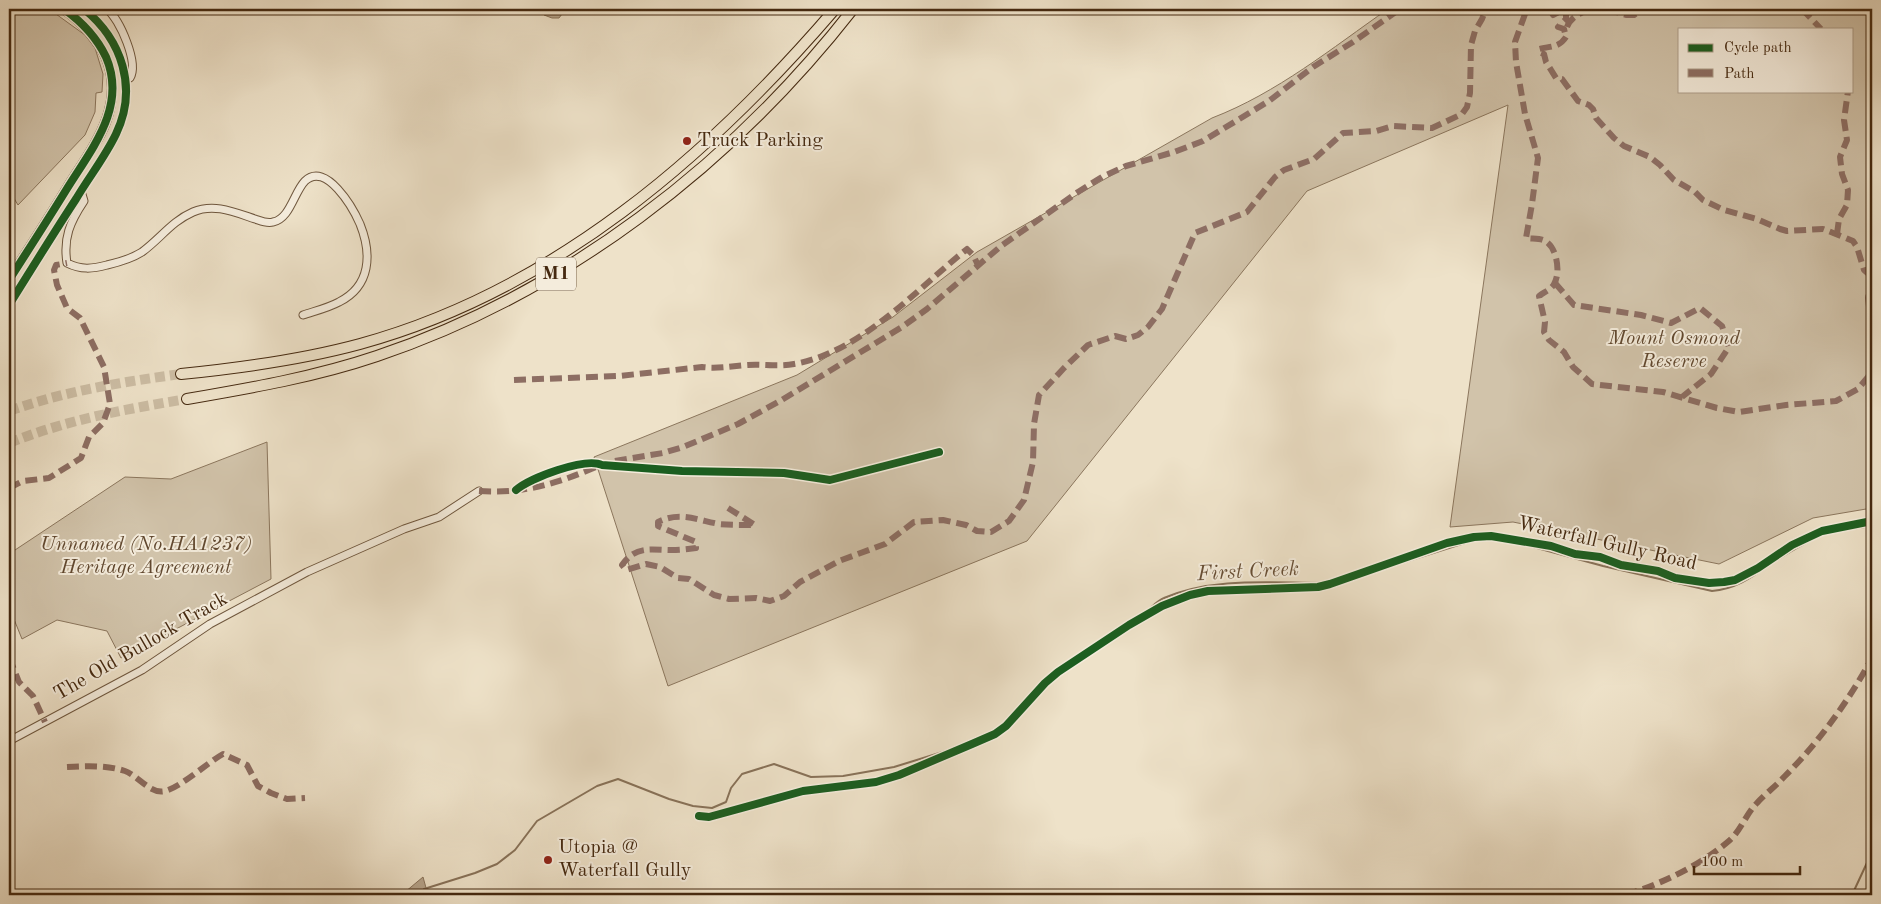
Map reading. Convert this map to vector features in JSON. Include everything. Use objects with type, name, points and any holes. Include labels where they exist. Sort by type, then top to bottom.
[{"type":"highway","name":"M1","points":[[181,374],[287,361],[362,344],[434,319],[528,274],[600,229],[691,158],[773,78],[834,10]]},
{"type":"highway","name":"M1","points":[[187,399],[294,379],[377,356],[474,318],[550,278],[645,214],[704,165],[786,86],[850,12]]},
{"type":"main road","points":[[64,9],[90,31],[100,45],[118,81]]},
{"type":"main road","points":[[9,298],[75,185],[107,120],[118,81],[118,63],[105,36],[92,20],[77,9]]},
{"type":"main road","points":[[9,280],[75,185]]},
{"type":"street","points":[[107,9],[115,12],[126,40],[132,66],[133,74],[130,78],[118,81]]},
{"type":"street","points":[[75,185],[83,196],[84,202],[68,231],[66,255],[67,263],[82,269],[102,267],[134,257],[152,244],[170,226],[184,216],[201,209],[226,209],[265,222],[272,223],[278,221],[287,211],[306,180],[316,176],[328,180],[345,197],[354,211],[366,243],[367,263],[364,276],[350,295],[332,306],[303,315]]},
{"type":"street","name":"The Old Bullock Track","points":[[9,741],[142,670],[218,620],[307,572],[404,529],[439,517],[479,491]]},
{"type":"street","name":"Waterfall Gully Road","points":[[699,816],[709,817],[803,791],[876,782],[899,775],[972,744],[1006,726],[1046,683],[1065,667],[1129,625],[1162,606],[1190,595],[1208,591],[1318,587],[1447,543],[1474,537],[1491,536],[1551,546],[1621,565],[1658,571],[1675,578],[1709,583],[1724,582],[1735,580],[1758,568],[1792,544],[1822,531],[1872,521]]},
{"type":"green space","points":[[9,9],[49,9],[85,35],[95,48],[103,74],[102,92],[96,93],[95,112],[85,135],[18,205],[9,190]]},
{"type":"green space","name":"Mount Osmond Reserve","points":[[1388,9],[1872,9],[1872,508],[1813,518],[1719,564],[1513,522],[1450,527],[1508,105],[1307,191],[1027,541],[668,686],[594,457],[797,375],[893,317],[977,252],[1212,118],[1259,96],[1325,54]]},
{"type":"green space","name":"Unnamed (No.HA1237) Heritage Agreement","points":[[267,442],[271,579],[121,658],[107,631],[57,620],[22,639],[9,607],[9,554],[125,477],[171,479]]},
{"type":"shaded area","points":[[544,9],[562,9],[562,14],[559,18],[552,18],[544,15]]},
{"type":"shaded area","points":[[423,877],[428,895],[393,895],[405,892]]},
{"type":"waterway","name":"First Creek","points":[[1837,531],[1872,526]]},
{"type":"waterway","name":"First Creek","points":[[1526,545],[1603,566],[1712,591],[1721,590],[1746,580],[1791,551],[1814,539]]},
{"type":"waterway","name":"First Creek","points":[[1389,567],[1468,542]]},
{"type":"waterway","name":"First Creek","points":[[1146,612],[1162,599],[1183,591],[1202,587],[1262,582],[1322,583]]},
{"type":"waterway","name":"First Creek","points":[[424,889],[497,864],[515,850],[537,821],[597,786],[618,779],[669,799],[693,806],[712,808],[726,802],[731,788],[742,774],[774,764],[811,777],[843,776],[894,767],[949,750]]},
{"type":"waterway","points":[[1852,895],[1872,852]]},
{"type":"tunnel","points":[[9,411],[51,398],[94,388],[181,374]]},
{"type":"tunnel","points":[[9,443],[74,422],[119,411],[187,399]]},
{"type":"marked path","points":[[615,461],[663,453],[683,447],[738,424],[780,401],[902,327],[927,309],[1001,246],[1078,192],[1102,177],[1126,166],[1174,152],[1203,141],[1269,101],[1313,67],[1400,9]]},
{"type":"marked path","points":[[728,508],[755,525],[719,524],[681,517],[666,519],[658,522],[658,526],[696,542],[696,548],[638,551],[622,565],[626,570],[646,564],[660,567],[678,578],[689,579],[714,595],[729,599],[756,598],[770,601],[784,596],[800,582],[839,561],[885,544],[914,522],[943,520],[966,525],[977,531],[991,532],[1009,521],[1024,500],[1033,462],[1034,424],[1039,395],[1064,368],[1088,345],[1115,336],[1126,339],[1138,335],[1148,327],[1162,309],[1195,233],[1247,212],[1275,177],[1284,170],[1314,159],[1343,133],[1376,131],[1393,126],[1432,128],[1462,114],[1467,107],[1470,93],[1471,45],[1475,31],[1486,9]]},
{"type":"marked path","points":[[1550,9],[1553,15],[1561,11],[1566,13],[1566,19],[1558,27],[1564,29],[1566,37]]},
{"type":"marked path","points":[[1567,27],[1573,18],[1589,9]]},
{"type":"marked path","points":[[1607,9],[1626,15],[1634,15],[1638,12],[1638,9]]},
{"type":"marked path","points":[[1802,9],[1820,28]]},
{"type":"marked path","points":[[1525,14],[1515,42],[1516,62],[1525,114],[1538,158],[1526,238],[1545,241],[1555,254],[1557,261],[1556,279],[1551,288],[1539,296],[1545,322],[1544,332],[1549,340],[1564,352],[1573,367],[1592,384],[1663,392],[1717,408],[1739,412],[1786,405],[1836,401],[1858,389],[1868,377],[1872,366]]},
{"type":"marked path","points":[[1566,37],[1557,45],[1539,49],[1539,52],[1544,54],[1546,62],[1556,78],[1562,79],[1578,101],[1589,105],[1593,109],[1596,118],[1624,146],[1650,157],[1674,180],[1695,192],[1703,200],[1724,210],[1757,219],[1787,231],[1823,229],[1853,241],[1857,247],[1864,270],[1872,277]]},
{"type":"marked path","points":[[1837,234],[1839,219],[1847,205],[1848,190],[1842,174],[1840,157],[1847,140],[1844,120],[1848,92]]},
{"type":"marked path","points":[[514,380],[619,376],[702,367],[719,368],[794,364],[818,358],[864,334],[907,301],[967,249],[973,255],[978,265]]},
{"type":"marked path","points":[[9,488],[23,481],[49,478],[81,458],[89,437],[103,423],[110,404],[104,367],[80,318],[67,308],[57,285],[54,270],[56,265],[67,263]]},
{"type":"marked path","points":[[1871,277],[1868,298],[1872,333]]},
{"type":"marked path","points":[[1555,283],[1574,305],[1641,315],[1671,323],[1700,308],[1722,326],[1729,347],[1711,374],[1682,397]]},
{"type":"marked path","points":[[479,491],[495,492],[525,489],[553,483],[596,467]]},
{"type":"marked path","points":[[9,639],[11,662],[19,682],[33,696],[45,722]]},
{"type":"marked path","points":[[1626,895],[1654,885],[1681,872],[1707,857],[1730,840],[1753,807],[1797,764],[1821,736],[1843,706],[1872,658]]},
{"type":"marked path","points":[[67,767],[96,766],[118,769],[130,773],[155,790],[165,791],[179,785],[223,754],[247,765],[258,786],[271,793],[287,799],[305,798]]},
{"type":"cycle path","points":[[9,280],[97,141],[110,109],[111,75],[106,57],[98,42],[88,30],[64,9]]},
{"type":"cycle path","points":[[9,305],[107,151],[122,117],[126,99],[126,82],[117,50],[97,21],[84,9]]},
{"type":"cycle path","points":[[516,490],[533,480],[558,470],[594,463],[682,471],[784,473],[830,480],[939,452]]},
{"type":"cycle path","points":[[699,816],[709,817],[803,791],[876,782],[899,775],[995,734],[1006,726],[1045,683],[1058,672],[1129,625],[1162,606],[1190,595],[1208,591],[1318,587],[1447,543],[1474,537],[1491,536],[1551,546],[1575,554],[1600,557],[1621,565],[1658,571],[1675,578],[1709,583],[1724,582],[1735,580],[1758,568],[1792,545],[1822,531],[1872,521]]},
{"type":"place","name":"Truck Parking","points":[[687,141]]},
{"type":"place","name":"Utopia @ Waterfall Gully","points":[[548,860]]}]
